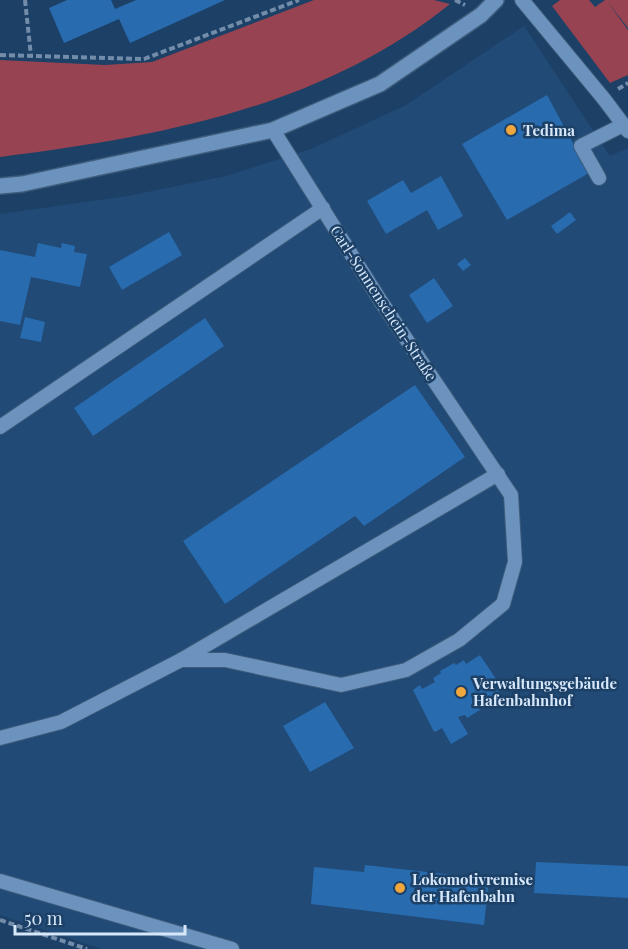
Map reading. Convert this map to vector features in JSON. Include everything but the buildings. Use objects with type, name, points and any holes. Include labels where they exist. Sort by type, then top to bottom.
[{"type":"street","points":[[0,186],[22,184],[273,130],[380,84],[481,15],[496,0]]},
{"type":"lane","points":[[522,0],[626,128],[581,146],[599,178]]},
{"type":"lane","name":"Carl-Sonnenschein-Straße","points":[[181,660],[235,662],[341,686],[405,670],[459,640],[503,604],[515,562],[511,495],[380,300],[273,130]]},
{"type":"lane","points":[[0,427],[323,208]]},
{"type":"lane","points":[[0,738],[61,722],[181,660],[498,474]]},
{"type":"lane","points":[[0,881],[232,949]]},
{"type":"path","points":[[25,0],[31,56]]},
{"type":"path","points":[[0,55],[144,59],[299,0]]},
{"type":"path","points":[[0,920],[87,949]]},
{"type":"shaded area","points":[[314,0],[434,0],[450,4],[400,39],[348,69],[237,112],[119,139],[0,157],[0,60],[105,65],[152,62]]},
{"type":"shaded area","points":[[560,0],[589,0],[595,7],[605,0],[628,0],[628,28],[607,1],[628,30],[628,75],[610,83],[552,6]]},
{"type":"shaded area","points":[[524,26],[610,156],[628,148],[628,949],[102,949],[0,915],[0,214],[127,196],[226,176],[311,149],[406,105]]},
{"type":"place","name":"Tedima","points":[[511,130]]},
{"type":"place","name":"Verwaltungsgebäude Hafenbahnhof","points":[[461,692]]},
{"type":"place","name":"Lokomotivremise der Hafenbahn","points":[[400,888]]}]
